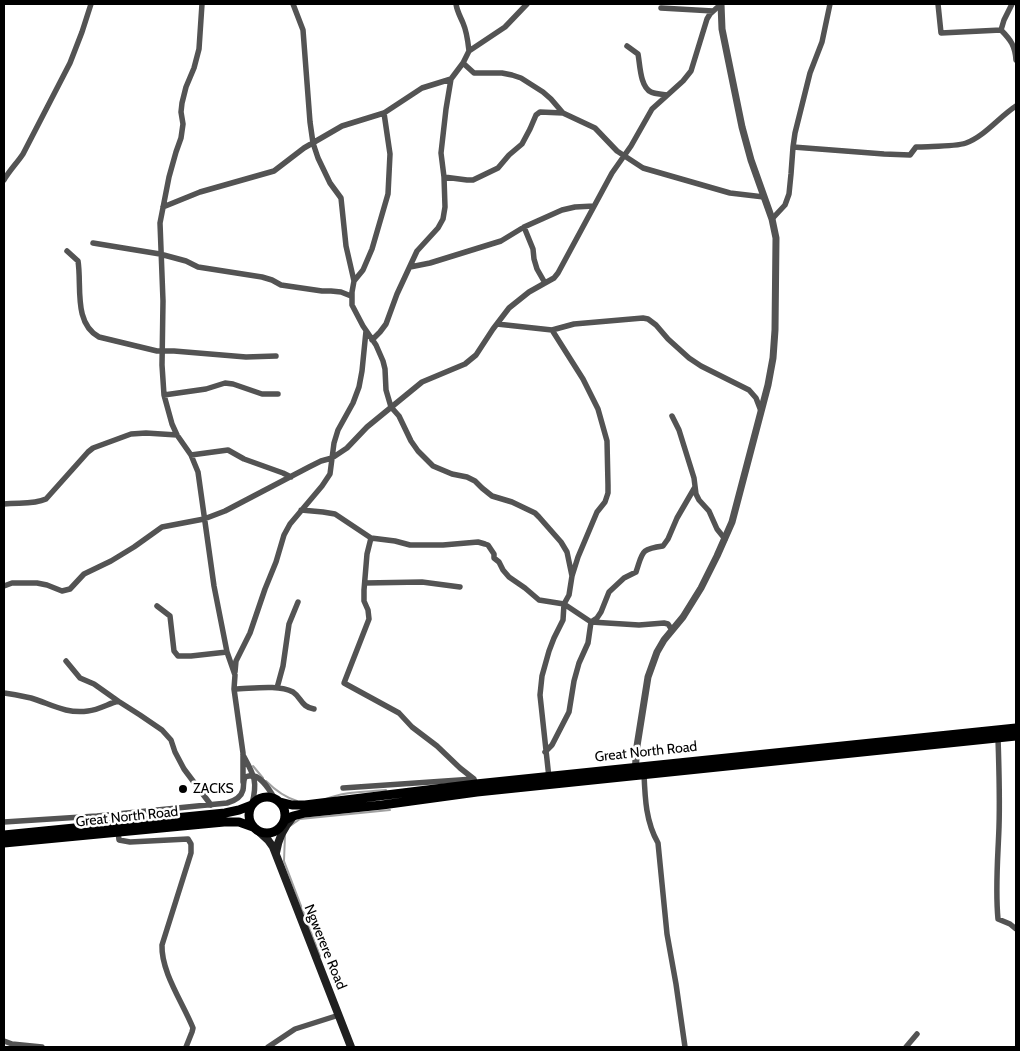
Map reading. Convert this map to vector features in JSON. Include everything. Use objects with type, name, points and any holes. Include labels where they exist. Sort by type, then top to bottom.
[{"type":"main road","name":"Great North Road","points":[[638,772],[1016,728]]},
{"type":"main road","name":"Great North Road","points":[[278,800],[292,805],[304,806],[476,785],[638,772],[1016,736]]},
{"type":"main road","name":"Great North Road","points":[[284,821],[305,813],[382,805],[476,785]]},
{"type":"main road","points":[[281,834],[284,821],[285,810],[278,800],[268,797],[261,798],[250,808],[249,816],[254,828],[264,832],[278,829],[284,821]]},
{"type":"main road","name":"Great North Road","points":[[4,835],[225,813],[252,805]]},
{"type":"main road","points":[[276,855],[277,844],[281,834],[286,824],[295,816]]},
{"type":"main road","name":"Great North Road","points":[[4,843],[232,821],[254,828]]},
{"type":"main road","name":"Ngwerere Road","points":[[254,828],[268,840],[276,855],[351,1047]]},
{"type":"street","points":[[4,180],[23,154],[70,63],[91,4]]},
{"type":"street","points":[[202,4],[199,49],[182,104],[183,124],[181,138],[160,223],[164,395],[172,424],[191,455],[198,472],[214,586],[227,652],[235,675]]},
{"type":"street","points":[[293,4],[302,30],[313,143],[330,183],[341,198],[346,246],[354,281],[352,305],[376,345],[383,362],[386,390],[391,407],[399,416],[418,451],[433,466],[452,474],[467,477],[475,481],[492,496],[512,502],[539,517],[561,542],[567,552],[572,576]]},
{"type":"street","points":[[456,4],[468,38],[469,51]]},
{"type":"street","points":[[372,340],[386,324],[397,294],[417,251],[438,228],[443,219],[445,207],[441,153],[451,79],[469,51],[504,27],[527,4]]},
{"type":"street","points":[[4,586],[12,583],[37,583],[62,591],[70,589],[84,574],[111,561],[162,527],[204,519],[225,511],[321,461],[332,458],[347,448],[366,427],[422,382],[465,364],[476,355],[509,308],[529,292],[554,278],[558,273],[594,206],[652,108],[683,81],[691,71],[707,19],[721,4]]},
{"type":"street","points":[[685,1047],[667,934],[658,843],[648,819],[645,796],[638,772],[637,746],[648,677],[657,652],[701,588],[732,522],[768,385],[773,358],[775,330],[776,238],[772,219],[751,160],[742,126],[722,29],[721,4]]},
{"type":"street","points":[[772,219],[785,205],[789,194],[792,174],[792,147],[810,73],[822,42],[830,4]]},
{"type":"street","points":[[938,4],[941,33],[1001,30],[1015,48],[1016,60]]},
{"type":"street","points":[[1001,30],[1012,4]]},
{"type":"street","points":[[661,8],[713,11]]},
{"type":"street","points":[[627,46],[638,54],[645,87],[649,92],[667,95]]},
{"type":"street","points":[[463,63],[474,72],[502,73],[521,78],[543,92],[563,113]]},
{"type":"street","points":[[163,207],[200,192],[274,171],[304,148],[342,126],[384,114],[422,88],[451,79]]},
{"type":"street","points":[[792,147],[910,155],[916,147],[966,143],[982,134],[1016,106]]},
{"type":"street","points":[[444,177],[473,180],[498,168],[522,144],[536,115],[540,112],[563,113],[595,128],[623,156],[643,168],[730,193],[764,197]]},
{"type":"street","points":[[354,281],[363,270],[372,249],[388,194],[390,154],[384,114]]},
{"type":"street","points":[[410,267],[430,263],[501,241],[524,226],[562,210],[594,206]]},
{"type":"street","points":[[524,226],[533,250],[537,269],[545,283]]},
{"type":"street","points":[[93,243],[160,254],[186,261],[198,267],[262,277],[281,285],[331,291],[352,296]]},
{"type":"street","points":[[67,251],[78,261],[83,317],[93,333],[100,337],[157,351],[246,357],[276,356]]},
{"type":"street","points":[[497,324],[552,330],[574,324],[648,319],[689,358],[749,390],[756,398],[761,411]]},
{"type":"street","points":[[549,780],[540,695],[541,686],[549,651],[563,620],[564,604],[569,595],[578,557],[597,512],[608,493],[607,441],[598,409],[583,379],[552,330]]},
{"type":"street","points":[[4,822],[98,816],[227,804],[238,798],[243,790],[243,753],[234,689],[236,661],[250,633],[284,535],[290,524],[330,474],[334,443],[338,430],[359,387],[366,331]]},
{"type":"street","points":[[164,395],[225,383],[262,394],[278,394]]},
{"type":"street","points":[[672,416],[679,430],[694,478],[696,494],[725,539]]},
{"type":"street","points":[[4,504],[34,503],[46,499],[88,452],[110,441],[131,434],[177,435]]},
{"type":"street","points":[[191,455],[228,450],[244,459],[291,477]]},
{"type":"street","points":[[546,752],[552,746],[569,712],[579,663],[588,644],[591,622],[602,612],[609,592],[624,578],[636,572],[644,552],[650,548],[663,546],[696,487]]},
{"type":"street","points":[[301,510],[335,514],[371,538],[410,545],[478,542],[485,544],[488,545],[494,554],[494,558],[509,577],[539,600],[564,604],[591,622],[639,625],[664,623],[668,624],[672,630]]},
{"type":"street","points":[[371,538],[367,554],[364,590],[364,601],[368,610],[368,619],[344,683],[399,713],[412,727],[437,746],[476,785]]},
{"type":"street","points":[[365,583],[422,582],[460,587]]},
{"type":"street","points":[[277,688],[283,666],[289,624],[298,602]]},
{"type":"street","points":[[157,606],[170,616],[174,651],[178,656],[197,656],[227,652]]},
{"type":"street","points":[[66,661],[80,678],[94,684],[162,730],[171,740],[184,770],[210,805]]},
{"type":"street","points":[[234,689],[277,688],[293,693],[305,707],[314,709]]},
{"type":"street","points":[[4,693],[30,698],[62,710],[87,712],[118,701]]},
{"type":"street","points":[[998,738],[999,824],[996,887],[998,919],[1016,929]]},
{"type":"street","points":[[243,753],[254,776],[256,791],[252,805]]},
{"type":"street","points":[[243,782],[245,777],[254,776],[261,780],[278,800]]},
{"type":"street","points":[[343,788],[476,785]]},
{"type":"street","points":[[118,831],[119,840],[130,842],[188,840],[190,844],[191,853],[162,945],[166,970],[192,1028],[186,1047]]},
{"type":"street","points":[[268,1047],[295,1029],[339,1015]]},
{"type":"street","points":[[906,1047],[917,1034]]},
{"type":"street","points":[[4,1042],[42,1047]]},
{"type":"waterway","points":[[253,766],[263,778]]},
{"type":"waterway","points":[[266,781],[280,793],[297,801]]},
{"type":"waterway","points":[[326,799],[348,793],[386,790]]},
{"type":"waterway","points":[[290,826],[300,819],[390,810]]},
{"type":"waterway","points":[[285,835],[284,861],[320,956]]},
{"type":"place","name":"ZACKS","points":[[183,789]]}]
